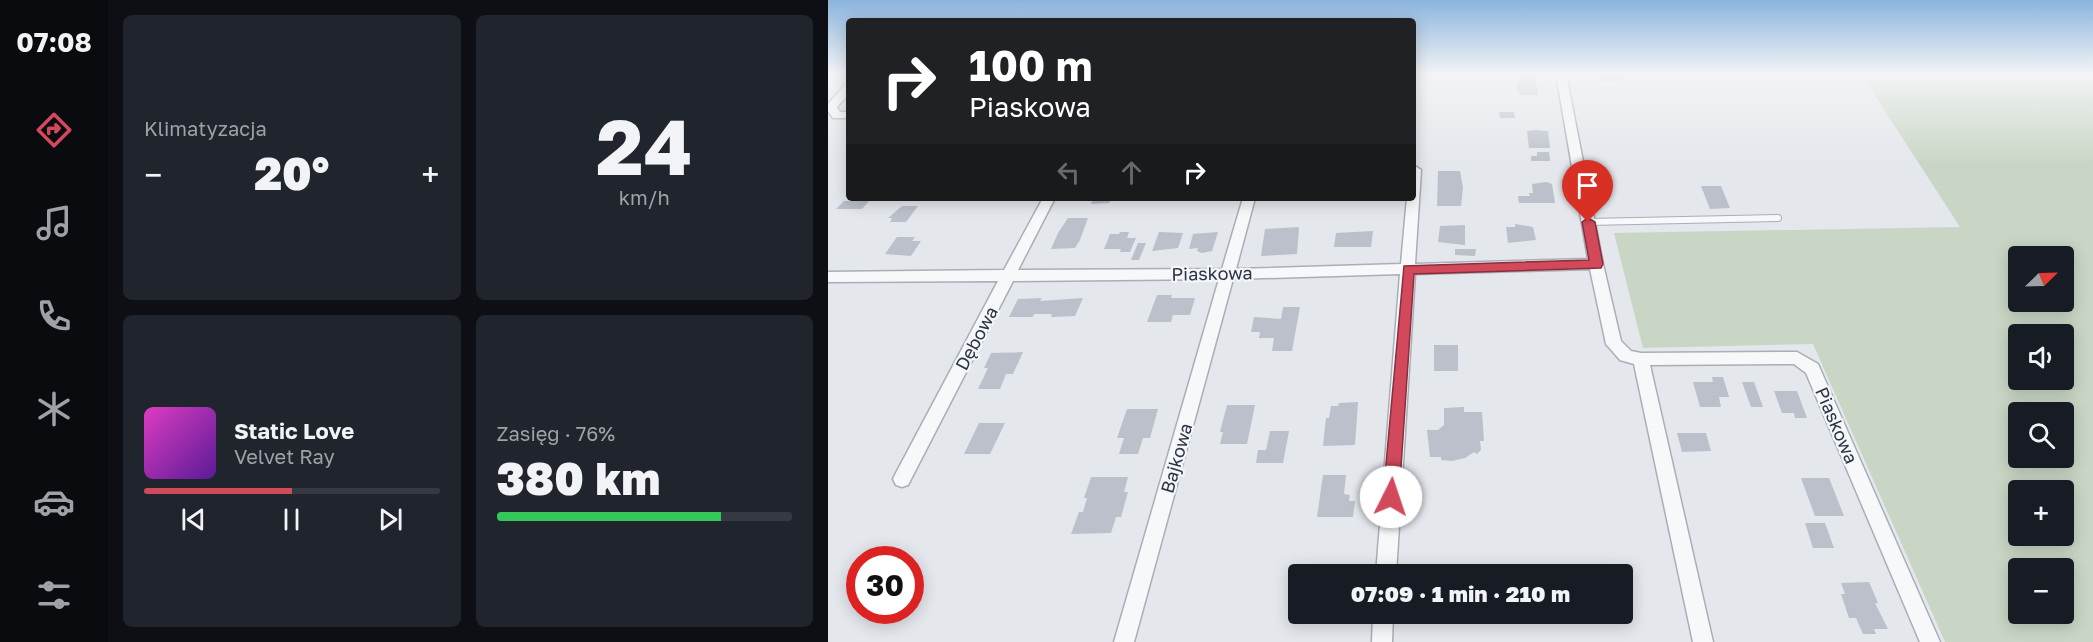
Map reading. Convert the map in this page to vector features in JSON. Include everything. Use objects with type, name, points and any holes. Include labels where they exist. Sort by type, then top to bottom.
[{"type":"street","points":[[834,104],[831,107],[843,116]]},
{"type":"street","name":"Piaskowa","points":[[1566,104],[1596,264],[1614,344],[1626,356],[1641,359],[1797,358],[1812,369],[1930,642]]},
{"type":"street","name":"Dębowa","points":[[902,478],[1048,201]]},
{"type":"street","name":"Bajkowa","points":[[1124,642],[1248,201]]},
{"type":"street","points":[[1387,564],[1413,201]]},
{"type":"street","name":"Piaskowa","points":[[828,277],[1228,274],[1596,264]]},
{"type":"street","points":[[1641,359],[1702,642]]},
{"type":"street","points":[[1382,642],[1383,624]]},
{"type":"lane","points":[[1588,222],[1778,218]]},
{"type":"green space","points":[[1880,104],[2093,104],[2093,642],[1945,642],[1813,344],[1643,348],[1614,233],[1960,227]]},
{"type":"building","points":[[1499,112],[1514,112],[1515,118],[1500,118]]},
{"type":"building","points":[[1527,131],[1548,131],[1550,148],[1529,148]]},
{"type":"building","points":[[1537,152],[1549,152],[1550,161],[1531,161],[1531,156],[1537,156]]},
{"type":"building","points":[[1438,171],[1460,171],[1463,188],[1461,206],[1437,206]]},
{"type":"building","points":[[1546,182],[1552,184],[1555,203],[1519,203],[1518,196],[1530,196],[1529,193],[1533,193],[1532,184]]},
{"type":"building","points":[[1701,186],[1721,186],[1730,208],[1710,209]]},
{"type":"building","points":[[844,201],[869,201],[862,209],[836,209]]},
{"type":"building","points":[[1092,201],[1110,201],[1109,203],[1091,204]]},
{"type":"building","points":[[902,206],[918,206],[906,222],[890,222],[892,218],[888,218]]},
{"type":"building","points":[[1068,218],[1088,218],[1080,240],[1075,248],[1051,249],[1058,233]]},
{"type":"building","points":[[1515,224],[1533,227],[1536,240],[1508,243],[1506,227],[1515,227]]},
{"type":"building","points":[[1465,225],[1465,245],[1438,242],[1440,226]]},
{"type":"building","points":[[1299,227],[1297,254],[1261,256],[1265,229]]},
{"type":"building","points":[[1373,231],[1371,247],[1334,247],[1336,233]]},
{"type":"building","points":[[1129,232],[1127,238],[1136,238],[1130,252],[1120,252],[1121,249],[1104,249],[1110,234]]},
{"type":"building","points":[[1159,232],[1183,233],[1178,248],[1152,251]]},
{"type":"building","points":[[1218,232],[1212,251],[1202,253],[1197,251],[1198,248],[1189,249],[1193,234]]},
{"type":"building","points":[[897,237],[915,237],[912,241],[921,241],[911,256],[885,254]]},
{"type":"building","points":[[1138,243],[1146,243],[1139,260],[1131,260]]},
{"type":"building","points":[[1455,249],[1476,249],[1475,256],[1455,255]]},
{"type":"building","points":[[1157,295],[1172,295],[1171,298],[1195,298],[1190,315],[1173,315],[1171,322],[1147,322]]},
{"type":"building","points":[[1042,298],[1040,301],[1083,298],[1075,316],[1051,317],[1052,314],[1034,314],[1033,317],[1009,317],[1018,299]]},
{"type":"building","points":[[1283,307],[1300,307],[1292,351],[1272,351],[1274,338],[1259,338],[1260,332],[1251,332],[1254,317],[1281,319]]},
{"type":"building","points":[[1434,345],[1458,345],[1458,371],[1434,371]]},
{"type":"building","points":[[1023,352],[1013,374],[1006,374],[1000,389],[978,389],[988,368],[984,368],[991,353]]},
{"type":"building","points":[[1712,377],[1723,377],[1729,397],[1719,397],[1721,407],[1700,407],[1693,382],[1713,382]]},
{"type":"building","points":[[1742,382],[1754,382],[1763,407],[1751,407]]},
{"type":"building","points":[[1774,391],[1797,391],[1807,418],[1795,418],[1794,413],[1782,413]]},
{"type":"building","points":[[1358,402],[1355,445],[1323,446],[1326,418],[1329,418],[1331,406]]},
{"type":"building","points":[[1227,405],[1255,405],[1247,444],[1220,444],[1223,432],[1220,432]]},
{"type":"building","points":[[1464,407],[1464,412],[1482,412],[1484,441],[1480,441],[1481,450],[1477,454],[1474,452],[1465,458],[1452,461],[1441,460],[1441,457],[1430,457],[1427,430],[1438,430],[1444,425],[1444,408]]},
{"type":"building","points":[[1127,409],[1158,409],[1150,438],[1143,438],[1138,454],[1119,454],[1124,438],[1117,438]]},
{"type":"building","points":[[979,423],[1005,423],[990,454],[964,454]]},
{"type":"building","points":[[1270,431],[1289,431],[1283,463],[1256,463],[1258,450],[1266,450]]},
{"type":"building","points":[[1677,433],[1706,433],[1711,451],[1682,452]]},
{"type":"building","points":[[1323,475],[1346,475],[1344,494],[1350,495],[1349,501],[1355,501],[1353,517],[1317,517]]},
{"type":"building","points":[[1091,477],[1128,477],[1124,492],[1128,492],[1121,517],[1116,517],[1111,533],[1071,534],[1079,512],[1083,512],[1087,498],[1084,498]]},
{"type":"building","points":[[1801,478],[1829,478],[1844,516],[1815,516]]},
{"type":"building","points":[[1805,523],[1825,523],[1834,548],[1813,548]]},
{"type":"building","points":[[1869,582],[1878,603],[1875,603],[1888,629],[1874,629],[1876,634],[1863,634],[1856,618],[1849,618],[1841,594],[1845,594],[1841,583]]},
{"type":"route","points":[[1391,497],[1408,269],[1596,264],[1588,222]]}]
